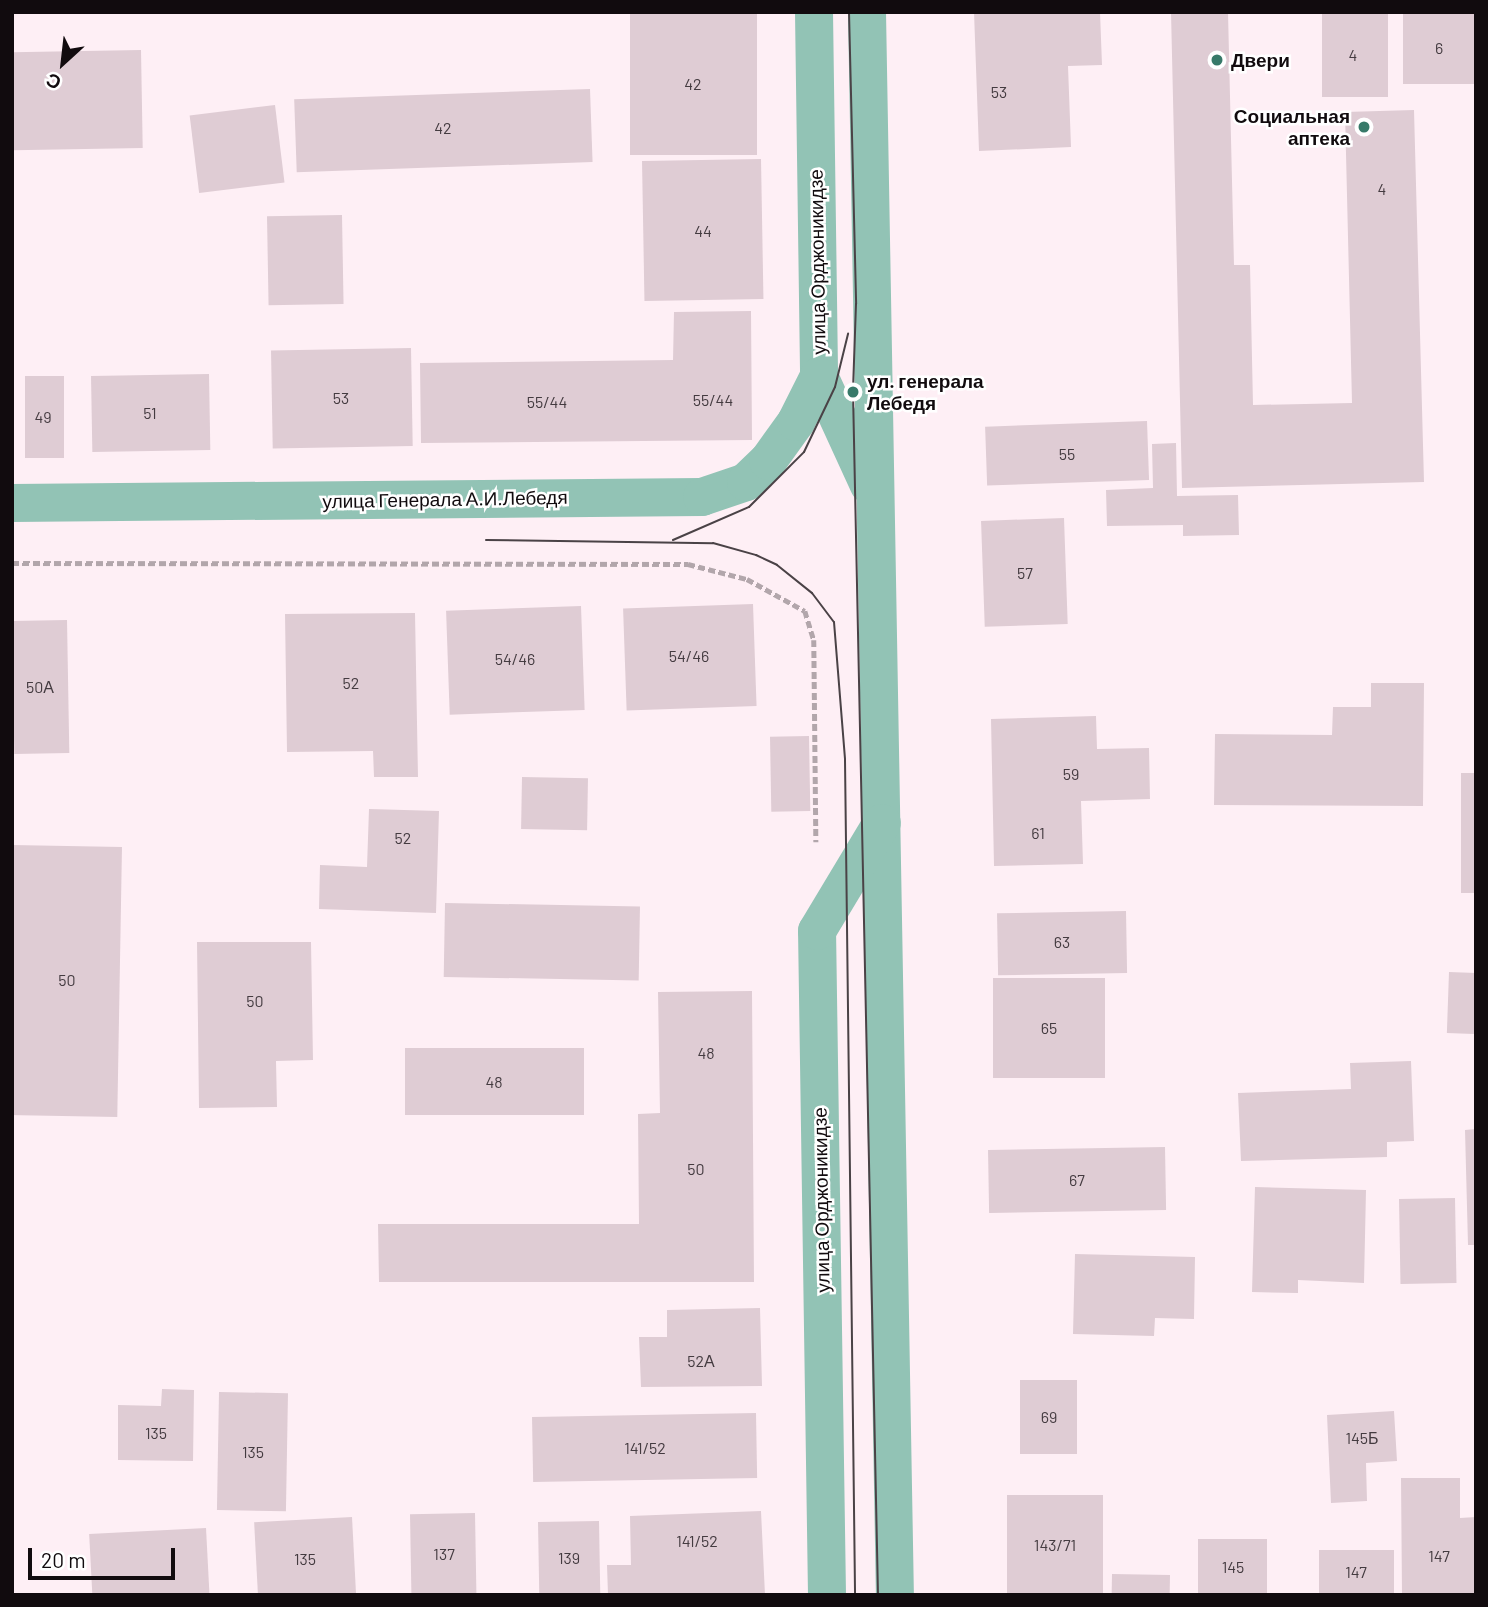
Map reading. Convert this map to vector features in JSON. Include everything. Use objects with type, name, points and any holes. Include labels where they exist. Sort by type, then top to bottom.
[{"type":"street","name":"улица Орджоникидзе","points":[[814,12],[818,376],[876,499]]},
{"type":"street","name":"улица Орджоникидзе","points":[[867,12],[895,1595]]},
{"type":"street","name":"улица Генерала А.И.Лебедя","points":[[12,503],[702,497],[746,482],[768,461],[796,422],[818,376]]},
{"type":"street","name":"улица Орджоникидзе","points":[[827,1595],[817,932],[882,823]]},
{"type":"path","points":[[12,563],[688,564],[747,579],[806,611],[814,640],[816,848]]},
{"type":"building","points":[[630,12],[757,12],[757,155],[630,155]]},
{"type":"building","points":[[974,12],[1100,12],[1102,65],[1068,66],[1071,147],[979,151]]},
{"type":"building","points":[[1171,12],[1228,12],[1234,265],[1250,265],[1253,405],[1352,403],[1345,112],[1414,110],[1424,482],[1182,488]]},
{"type":"building","points":[[1322,12],[1388,12],[1388,97],[1322,97]]},
{"type":"building","points":[[1403,12],[1476,12],[1476,84],[1403,84]]},
{"type":"building","points":[[141,50],[143,148],[14,150],[12,52]]},
{"type":"building","points":[[590,89],[593,162],[297,172],[294,99]]},
{"type":"building","points":[[275,105],[285,182],[199,193],[190,115]]},
{"type":"building","points":[[761,159],[763,299],[644,301],[642,161]]},
{"type":"building","points":[[342,215],[344,304],[269,305],[267,216]]},
{"type":"building","points":[[751,311],[752,440],[421,443],[420,363],[673,360],[674,312]]},
{"type":"building","points":[[411,348],[413,446],[273,448],[271,350]]},
{"type":"building","points":[[209,374],[210,450],[92,452],[91,376]]},
{"type":"building","points":[[25,376],[64,376],[64,458],[25,458]]},
{"type":"building","points":[[1147,421],[1149,480],[987,486],[985,427]]},
{"type":"building","points":[[1176,443],[1177,496],[1238,495],[1239,535],[1183,536],[1183,525],[1107,526],[1106,490],[1153,488],[1152,444]]},
{"type":"building","points":[[1064,518],[1068,624],[985,627],[981,521]]},
{"type":"building","points":[[753,604],[757,706],[627,710],[623,609]]},
{"type":"building","points":[[581,606],[585,710],[450,715],[446,611]]},
{"type":"building","points":[[415,613],[418,777],[374,777],[373,751],[287,752],[285,614]]},
{"type":"building","points":[[67,620],[69,753],[14,754],[12,621]]},
{"type":"building","points":[[1371,683],[1424,683],[1423,806],[1214,805],[1215,734],[1332,735],[1333,707],[1371,707]]},
{"type":"building","points":[[1096,716],[1097,749],[1149,748],[1150,799],[1081,801],[1083,864],[994,866],[991,719]]},
{"type":"building","points":[[809,736],[810,811],[771,812],[770,737]]},
{"type":"building","points":[[1461,773],[1476,773],[1476,893],[1461,893]]},
{"type":"building","points":[[522,777],[588,778],[587,830],[521,829]]},
{"type":"building","points":[[369,809],[439,811],[436,913],[319,909],[320,865],[367,867]]},
{"type":"building","points":[[12,845],[122,847],[117,1117],[12,1115]]},
{"type":"building","points":[[445,903],[640,906],[639,980],[444,977]]},
{"type":"building","points":[[1126,911],[1127,973],[998,975],[997,913]]},
{"type":"building","points":[[197,942],[311,942],[313,1060],[276,1061],[277,1107],[199,1108]]},
{"type":"building","points":[[1449,972],[1476,973],[1474,1034],[1447,1033]]},
{"type":"building","points":[[993,978],[1105,978],[1105,1078],[993,1078]]},
{"type":"building","points":[[752,991],[754,1282],[379,1282],[378,1224],[639,1224],[638,1114],[660,1113],[658,992]]},
{"type":"building","points":[[405,1048],[584,1048],[584,1115],[405,1115]]},
{"type":"building","points":[[1411,1061],[1414,1141],[1387,1142],[1387,1157],[1241,1161],[1238,1093],[1351,1089],[1350,1063]]},
{"type":"building","points":[[1476,1129],[1476,1245],[1468,1245],[1465,1130]]},
{"type":"building","points":[[1165,1147],[1166,1210],[989,1213],[988,1150]]},
{"type":"building","points":[[1255,1187],[1366,1190],[1364,1283],[1298,1280],[1298,1293],[1252,1292]]},
{"type":"building","points":[[1455,1198],[1456,1283],[1400,1284],[1399,1199]]},
{"type":"building","points":[[1075,1254],[1195,1257],[1194,1319],[1155,1318],[1154,1336],[1073,1334]]},
{"type":"building","points":[[760,1308],[762,1386],[641,1387],[639,1337],[667,1337],[667,1310]]},
{"type":"building","points":[[1020,1380],[1077,1380],[1077,1454],[1020,1454]]},
{"type":"building","points":[[162,1389],[194,1390],[193,1461],[118,1460],[118,1405],[161,1406]]},
{"type":"building","points":[[219,1392],[288,1393],[286,1511],[217,1510]]},
{"type":"building","points":[[1394,1411],[1397,1461],[1366,1463],[1367,1501],[1331,1503],[1327,1415]]},
{"type":"building","points":[[756,1413],[757,1478],[533,1482],[532,1417]]},
{"type":"building","points":[[1401,1478],[1460,1478],[1460,1518],[1476,1517],[1476,1595],[1402,1595]]},
{"type":"building","points":[[1007,1495],[1103,1495],[1103,1595],[1007,1595]]},
{"type":"building","points":[[761,1511],[765,1595],[608,1595],[607,1565],[631,1565],[630,1516]]},
{"type":"building","points":[[475,1513],[476,1595],[411,1595],[410,1514]]},
{"type":"building","points":[[352,1517],[356,1595],[258,1595],[254,1522]]},
{"type":"building","points":[[599,1521],[600,1595],[539,1595],[538,1522]]},
{"type":"building","points":[[206,1528],[210,1595],[92,1595],[89,1534]]},
{"type":"building","points":[[1198,1539],[1267,1539],[1267,1595],[1198,1595]]},
{"type":"building","points":[[1319,1550],[1394,1550],[1394,1595],[1319,1595]]},
{"type":"building","points":[[1112,1574],[1170,1575],[1170,1595],[1112,1595]]},
{"type":"tram line","points":[[849,12],[856,304],[853,392],[878,1595]]},
{"type":"tram line","points":[[673,540],[749,507],[804,452],[835,387],[848,334]]},
{"type":"tram line","points":[[486,540],[713,543],[756,555],[777,565],[812,593],[834,622],[845,760],[855,1595]]},
{"type":"place","name":"Двери","points":[[1217,60]]},
{"type":"place","name":"Социальная аптека","points":[[1364,127]]},
{"type":"place","name":"ул. генерала Лебедя","points":[[853,392]]}]
